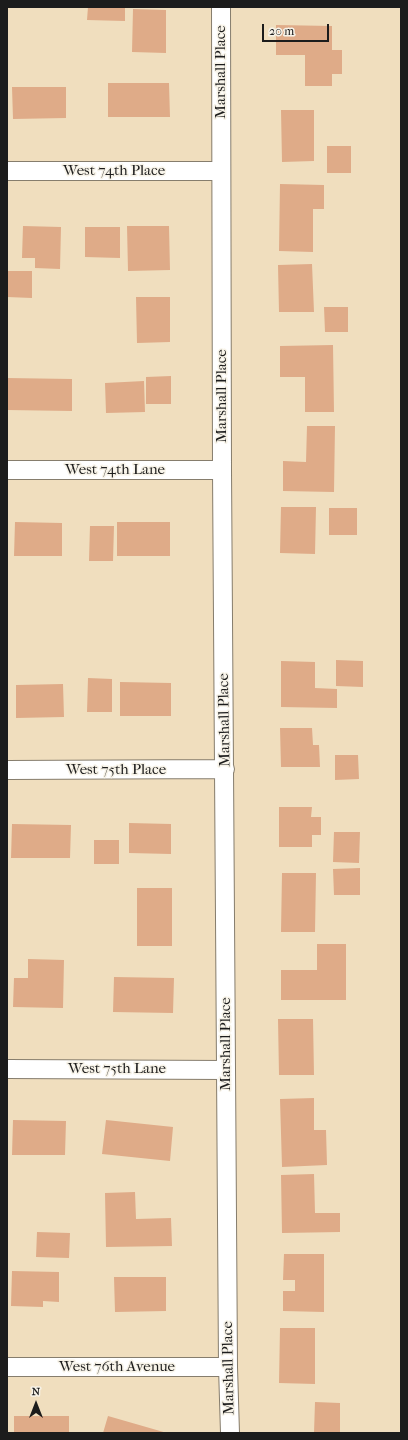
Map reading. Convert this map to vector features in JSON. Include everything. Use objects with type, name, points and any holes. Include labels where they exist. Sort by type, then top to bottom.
[{"type":"street","name":"Marshall Place","points":[[221,7],[222,470],[228,1367],[230,1433]]},
{"type":"street","name":"West 74th Place","points":[[7,171],[221,171]]},
{"type":"street","name":"West 74th Lane","points":[[7,470],[222,470]]},
{"type":"street","name":"West 75th Place","points":[[7,770],[225,769]]},
{"type":"street","name":"West 75th Lane","points":[[7,1069],[226,1070]]},
{"type":"street","name":"West 76th Avenue","points":[[7,1367],[228,1367]]},
{"type":"building","points":[[88,7],[125,7],[125,21],[87,20]]},
{"type":"building","points":[[133,9],[166,10],[166,53],[132,52]]},
{"type":"building","points":[[276,25],[332,26],[332,50],[342,50],[342,74],[332,74],[332,86],[305,86],[305,55],[276,55]]},
{"type":"building","points":[[108,83],[169,83],[170,117],[108,117]]},
{"type":"building","points":[[12,87],[66,87],[66,118],[13,119]]},
{"type":"building","points":[[281,110],[314,110],[314,161],[282,162]]},
{"type":"building","points":[[327,146],[351,146],[351,173],[327,173]]},
{"type":"building","points":[[280,184],[324,185],[324,209],[313,209],[313,252],[279,251]]},
{"type":"building","points":[[23,226],[61,227],[60,269],[35,268],[35,258],[22,258]]},
{"type":"building","points":[[127,226],[169,226],[170,270],[128,271]]},
{"type":"building","points":[[85,227],[120,227],[120,258],[85,257]]},
{"type":"building","points":[[312,264],[314,312],[279,312],[278,265]]},
{"type":"building","points":[[7,271],[32,271],[32,298],[7,297]]},
{"type":"building","points":[[136,297],[170,297],[170,342],[137,343]]},
{"type":"building","points":[[324,307],[348,307],[348,332],[325,332]]},
{"type":"building","points":[[333,345],[334,412],[305,412],[305,377],[280,377],[280,346]]},
{"type":"building","points":[[171,376],[171,404],[146,404],[146,377]]},
{"type":"building","points":[[7,378],[72,379],[72,411],[7,410]]},
{"type":"building","points":[[144,381],[145,412],[106,413],[105,383]]},
{"type":"building","points":[[307,426],[335,426],[334,492],[283,491],[283,461],[306,462]]},
{"type":"building","points":[[281,507],[316,507],[315,554],[280,553]]},
{"type":"building","points":[[329,508],[357,508],[357,535],[329,535]]},
{"type":"building","points":[[15,522],[62,523],[62,556],[14,556]]},
{"type":"building","points":[[117,522],[170,522],[170,556],[117,556]]},
{"type":"building","points":[[90,526],[114,526],[113,561],[89,561]]},
{"type":"building","points":[[336,660],[363,661],[363,687],[336,686]]},
{"type":"building","points":[[281,661],[315,662],[315,688],[337,689],[337,708],[281,707]]},
{"type":"building","points":[[88,678],[112,679],[112,712],[87,712]]},
{"type":"building","points":[[120,682],[171,683],[171,716],[120,716]]},
{"type":"building","points":[[63,684],[64,717],[16,718],[16,685]]},
{"type":"building","points":[[280,728],[312,728],[313,745],[319,745],[320,767],[281,767]]},
{"type":"building","points":[[335,755],[358,755],[359,779],[335,780]]},
{"type":"building","points":[[279,807],[312,807],[311,817],[321,817],[321,835],[312,835],[312,847],[279,847]]},
{"type":"building","points":[[129,823],[171,824],[171,854],[129,853]]},
{"type":"building","points":[[12,824],[71,825],[70,858],[11,858]]},
{"type":"building","points":[[334,832],[360,832],[359,863],[333,862]]},
{"type":"building","points":[[94,840],[119,840],[119,864],[94,864]]},
{"type":"building","points":[[360,868],[360,895],[334,895],[333,869]]},
{"type":"building","points":[[282,873],[316,873],[315,932],[281,932]]},
{"type":"building","points":[[137,888],[172,888],[172,946],[137,946]]},
{"type":"building","points":[[317,944],[346,944],[346,1000],[281,1000],[281,970],[317,970]]},
{"type":"building","points":[[28,959],[64,960],[63,1008],[13,1007],[14,978],[28,978]]},
{"type":"building","points":[[114,977],[174,978],[173,1013],[113,1012]]},
{"type":"building","points":[[278,1019],[313,1019],[314,1075],[279,1075]]},
{"type":"building","points":[[314,1098],[314,1130],[326,1130],[327,1165],[282,1167],[280,1099]]},
{"type":"building","points":[[13,1120],[66,1121],[65,1155],[12,1155]]},
{"type":"building","points":[[106,1120],[173,1127],[170,1161],[102,1154]]},
{"type":"building","points":[[314,1174],[315,1213],[340,1213],[340,1232],[282,1233],[281,1175]]},
{"type":"building","points":[[135,1192],[136,1219],[171,1218],[172,1246],[106,1247],[105,1193]]},
{"type":"building","points":[[37,1232],[70,1233],[69,1258],[36,1257]]},
{"type":"building","points":[[284,1254],[324,1254],[324,1312],[283,1311],[283,1291],[295,1291],[295,1280],[283,1280]]},
{"type":"building","points":[[12,1271],[59,1272],[59,1302],[43,1301],[43,1307],[11,1306]]},
{"type":"building","points":[[114,1277],[166,1277],[166,1311],[115,1312]]},
{"type":"building","points":[[280,1328],[315,1328],[315,1384],[279,1383]]},
{"type":"building","points":[[315,1402],[340,1403],[340,1433],[314,1433]]},
{"type":"building","points":[[14,1416],[69,1416],[69,1433],[14,1433]]},
{"type":"building","points":[[108,1416],[167,1433],[103,1433]]}]
